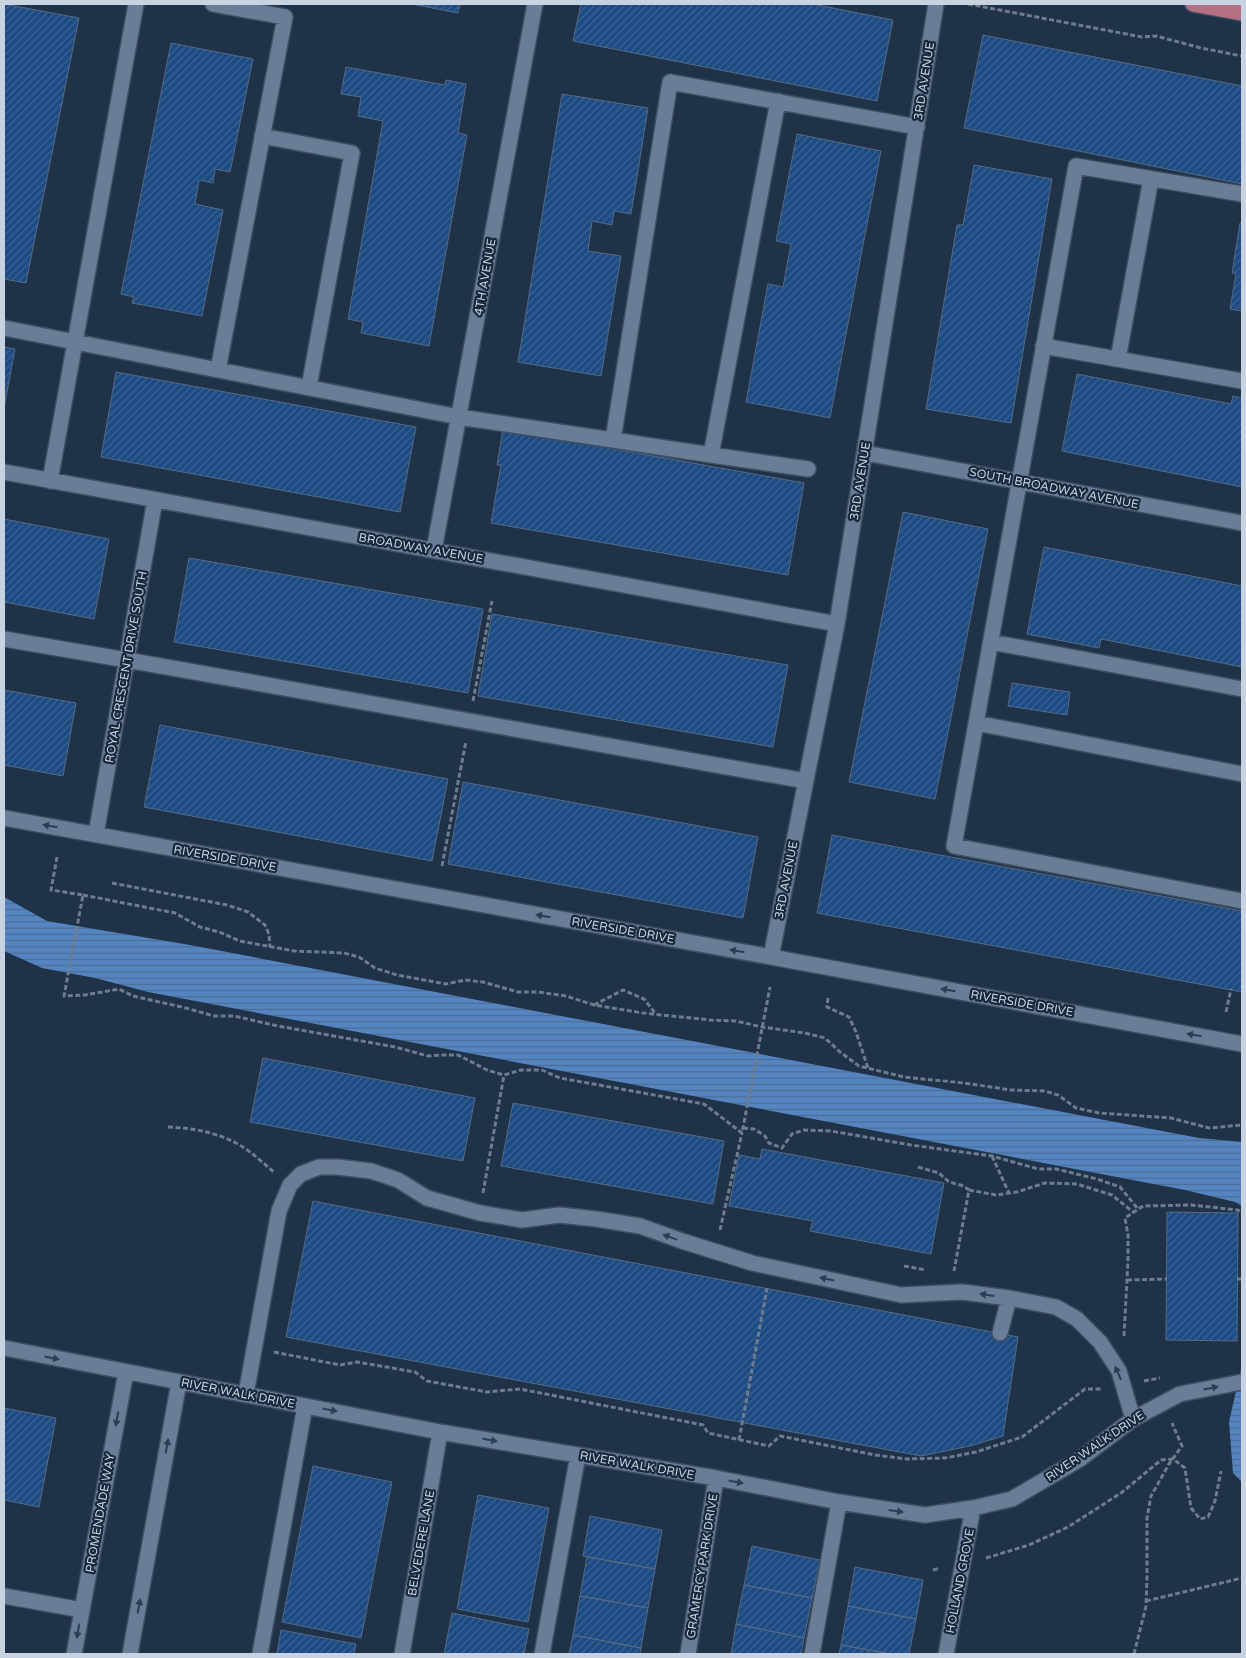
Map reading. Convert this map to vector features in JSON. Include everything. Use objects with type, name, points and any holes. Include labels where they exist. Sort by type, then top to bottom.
[{"type":"main road","points":[[1193,4],[1242,13]]},
{"type":"street","points":[[50,480],[136,4]]},
{"type":"street","points":[[213,4],[284,17],[218,370]]},
{"type":"street","name":"4TH AVENUE","points":[[434,550],[535,4]]},
{"type":"street","name":"3RD AVENUE","points":[[771,957],[837,624],[936,4]]},
{"type":"street","points":[[613,440],[670,82],[917,127]]},
{"type":"street","points":[[711,455],[778,101]]},
{"type":"street","points":[[262,136],[352,153],[309,387]]},
{"type":"street","points":[[1242,194],[1076,166],[954,846],[1242,900]]},
{"type":"street","points":[[1118,359],[1151,179]]},
{"type":"street","points":[[4,328],[459,418],[808,469]]},
{"type":"street","points":[[1044,346],[1242,381]]},
{"type":"street","name":"SOUTH BROADWAY AVENUE","points":[[865,453],[1242,523]]},
{"type":"street","name":"BROADWAY AVENUE","points":[[4,472],[837,624]]},
{"type":"street","name":"ROYAL CRESCENT DRIVE SOUTH","points":[[96,834],[155,500]]},
{"type":"street","points":[[4,639],[806,781]]},
{"type":"street","points":[[991,642],[1242,689]]},
{"type":"street","points":[[976,723],[1242,774]]},
{"type":"street","name":"RIVERSIDE DRIVE","points":[[4,818],[1242,1044]]},
{"type":"street","points":[[246,1394],[279,1210],[290,1185],[301,1174],[319,1167],[337,1167],[371,1171],[398,1180],[427,1198],[480,1213],[522,1220],[559,1215],[640,1226],[682,1242],[752,1263],[901,1295],[962,1292],[1056,1307],[1077,1318],[1100,1342],[1119,1372],[1133,1419]]},
{"type":"street","points":[[1000,1333],[1009,1298]]},
{"type":"street","name":"RIVER WALK DRIVE","points":[[4,1348],[440,1432],[716,1478],[838,1502],[925,1515],[973,1508],[1012,1499],[1080,1459],[1133,1419],[1163,1402],[1180,1394],[1242,1382]]},
{"type":"street","name":"PROMENDADE WAY","points":[[74,1654],[126,1372]]},
{"type":"street","points":[[130,1654],[179,1382]]},
{"type":"street","points":[[260,1654],[305,1406]]},
{"type":"street","name":"BELVEDERE LANE","points":[[402,1654],[440,1432]]},
{"type":"street","points":[[542,1654],[578,1455]]},
{"type":"street","name":"GRAMERCY PARK DRIVE","points":[[688,1654],[716,1478]]},
{"type":"street","points":[[812,1654],[838,1502]]},
{"type":"street","name":"HOLLAND GROVE","points":[[946,1654],[973,1508]]},
{"type":"street","points":[[4,1596],[82,1610]]},
{"type":"path","points":[[968,4],[1142,37],[1156,36],[1242,56]]},
{"type":"path","points":[[57,857],[51,890],[175,913],[200,927],[219,932],[240,941],[294,951],[344,953],[359,958],[375,968],[446,984],[465,980],[483,982],[518,992],[538,992],[566,996],[594,1005],[655,1014],[736,1021],[762,1027],[791,1030],[825,1038],[859,1066],[904,1077],[1011,1090],[1045,1091],[1058,1095],[1076,1108],[1099,1113],[1171,1118],[1209,1128],[1242,1125]]},
{"type":"path","points":[[112,883],[248,912],[265,925],[269,934],[270,947]]},
{"type":"path","points":[[82,895],[64,996],[85,995],[119,989],[133,996],[214,1016],[234,1016],[278,1026],[395,1047],[428,1056],[458,1055],[487,1070],[504,1075],[521,1070],[542,1070],[560,1078],[704,1104],[742,1133]]},
{"type":"path","points":[[715,1251],[742,1133],[770,987]]},
{"type":"path","points":[[594,1005],[623,990],[644,1000],[655,1014]]},
{"type":"path","points":[[1226,1012],[1230,990]]},
{"type":"path","points":[[828,998],[827,1007],[849,1017],[868,1068]]},
{"type":"path","points":[[480,1213],[504,1075]]},
{"type":"path","points":[[168,1127],[188,1128],[220,1135],[244,1148],[290,1185]]},
{"type":"path","points":[[742,1128],[754,1129],[765,1136],[770,1143],[782,1148],[792,1134],[804,1130],[831,1131],[911,1145],[992,1156],[1038,1169],[1056,1169],[1120,1187],[1138,1209]]},
{"type":"path","points":[[992,1156],[1009,1194]]},
{"type":"path","points":[[918,1167],[939,1173],[948,1182],[964,1186],[970,1190],[996,1195],[1009,1194],[1045,1183],[1077,1184],[1112,1195],[1133,1212]]},
{"type":"path","points":[[954,1274],[970,1190]]},
{"type":"path","points":[[1125,1341],[1123,1332],[1128,1234],[1126,1218],[1143,1206],[1191,1205],[1238,1210],[1242,1214]]},
{"type":"path","points":[[904,1266],[934,1271]]},
{"type":"path","points":[[1127,1280],[1167,1279]]},
{"type":"path","points":[[1237,1279],[1242,1279]]},
{"type":"path","points":[[739,1440],[767,1288]]},
{"type":"path","points":[[255,1348],[340,1365],[357,1362],[415,1372],[427,1381],[487,1392],[520,1389],[703,1425],[708,1433],[769,1446],[780,1436],[876,1456],[907,1459],[946,1458],[976,1452],[1022,1437],[1085,1389],[1124,1388],[1151,1379],[1161,1378]]},
{"type":"path","points":[[1134,1654],[1146,1606],[1147,1518],[1151,1496],[1172,1459],[1182,1446],[1163,1402],[1151,1379],[1146,1374]]},
{"type":"path","points":[[933,1570],[981,1560],[1029,1545],[1068,1527],[1121,1493],[1161,1460],[1172,1459],[1185,1468],[1191,1508],[1200,1519],[1208,1518],[1215,1501],[1220,1471]]},
{"type":"path","points":[[1146,1601],[1242,1578]]},
{"type":"water","points":[[4,897],[47,921],[190,945],[1199,1138],[1242,1142],[1242,1206],[1235,1202],[1185,1190],[148,992],[95,978],[42,968],[4,951]]},
{"type":"water","points":[[1242,1365],[1242,1482],[1233,1473],[1229,1422]]},
{"type":"building","points":[[4,4],[79,18],[26,283],[4,279]]},
{"type":"building","points":[[412,4],[460,4],[458,13]]},
{"type":"building","points":[[581,4],[813,4],[893,20],[877,101],[573,41]]},
{"type":"building","points":[[983,35],[1242,86],[1242,184],[964,128]]},
{"type":"building","points":[[171,43],[253,59],[230,172],[215,169],[213,183],[199,180],[195,204],[223,210],[202,316],[132,303],[134,297],[121,294]]},
{"type":"building","points":[[346,67],[445,85],[446,80],[466,84],[458,133],[467,135],[429,346],[361,333],[363,322],[348,319],[383,121],[358,116],[361,97],[341,94]]},
{"type":"building","points":[[562,94],[648,108],[631,214],[614,211],[612,225],[592,221],[588,251],[621,256],[601,376],[518,362]]},
{"type":"building","points":[[797,134],[881,151],[830,418],[746,402],[768,284],[783,287],[791,244],[776,241]]},
{"type":"building","points":[[974,165],[1052,179],[1011,423],[926,409],[957,225],[963,225]]},
{"type":"building","points":[[1240,223],[1242,223],[1242,311],[1230,309],[1236,274],[1232,273]]},
{"type":"building","points":[[4,347],[15,349],[4,408]]},
{"type":"building","points":[[116,372],[416,427],[400,512],[101,457]]},
{"type":"building","points":[[1077,374],[1231,404],[1233,396],[1242,398],[1242,487],[1062,451]]},
{"type":"building","points":[[503,429],[804,483],[788,575],[491,523],[501,465],[497,465]]},
{"type":"building","points":[[903,512],[988,529],[935,799],[849,782]]},
{"type":"building","points":[[4,519],[109,539],[94,619],[4,602]]},
{"type":"building","points":[[1044,547],[1242,586],[1242,667],[1101,639],[1099,648],[1027,634]]},
{"type":"building","points":[[189,558],[483,609],[468,693],[174,642]]},
{"type":"building","points":[[492,614],[788,665],[773,747],[478,696]]},
{"type":"building","points":[[1012,683],[1070,692],[1067,715],[1008,706]]},
{"type":"building","points":[[4,690],[76,703],[63,776],[4,765]]},
{"type":"building","points":[[160,725],[448,779],[432,861],[144,807]]},
{"type":"building","points":[[463,782],[758,837],[743,918],[448,864]]},
{"type":"building","points":[[832,835],[1242,911],[1242,992],[817,913]]},
{"type":"building","points":[[263,1058],[475,1098],[463,1161],[250,1122]]},
{"type":"building","points":[[513,1103],[724,1141],[713,1204],[501,1166]]},
{"type":"building","points":[[762,1149],[944,1183],[931,1254],[810,1231],[813,1221],[729,1206],[739,1155],[760,1159]]},
{"type":"building","points":[[313,1201],[1018,1337],[1003,1436],[970,1446],[921,1456],[286,1337]]},
{"type":"building","points":[[1167,1212],[1238,1213],[1237,1341],[1166,1340]]},
{"type":"building","points":[[4,1408],[56,1418],[39,1507],[4,1500]]},
{"type":"building","points":[[313,1466],[392,1482],[361,1638],[282,1622]]},
{"type":"building","points":[[478,1495],[549,1508],[528,1622],[457,1609]]},
{"type":"building","points":[[590,1516],[662,1530],[655,1569],[583,1556]]},
{"type":"building","points":[[752,1546],[820,1560],[812,1598],[744,1585]]},
{"type":"building","points":[[587,1557],[655,1569],[648,1608],[580,1596]]},
{"type":"building","points":[[855,1567],[923,1580],[916,1619],[848,1606]]},
{"type":"building","points":[[744,1585],[812,1598],[804,1638],[736,1624]]},
{"type":"building","points":[[580,1596],[648,1608],[641,1648],[573,1635]]},
{"type":"building","points":[[848,1606],[916,1619],[909,1654],[891,1654],[841,1645]]},
{"type":"building","points":[[452,1613],[529,1629],[524,1654],[444,1654]]},
{"type":"building","points":[[736,1624],[804,1638],[801,1654],[731,1654]]},
{"type":"building","points":[[281,1630],[356,1644],[354,1654],[277,1654]]},
{"type":"building","points":[[573,1635],[641,1648],[640,1654],[569,1654]]},
{"type":"building","points":[[841,1645],[891,1654],[839,1654]]}]
